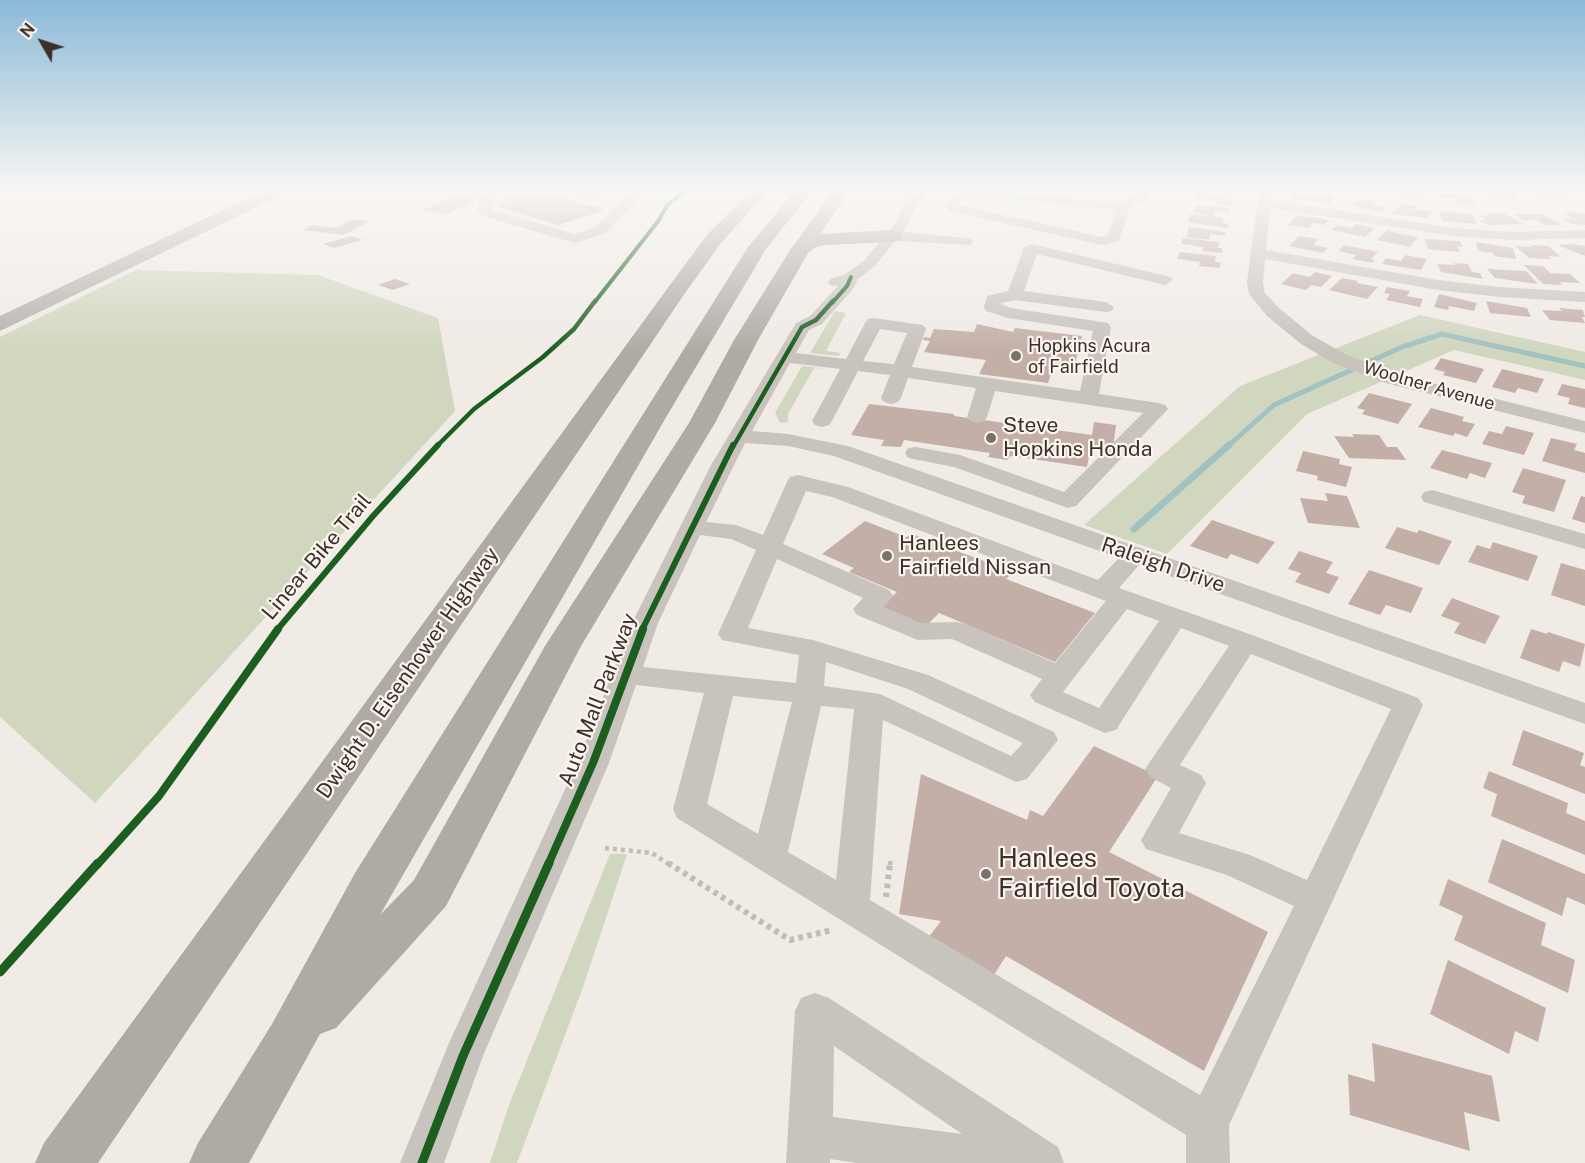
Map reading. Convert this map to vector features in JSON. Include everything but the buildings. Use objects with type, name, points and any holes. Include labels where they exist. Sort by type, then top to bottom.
[{"type":"highway","name":"Dwight D. Eisenhower Highway","points":[[64,1163],[710,244]]},
{"type":"highway","points":[[218,1163],[290,1041],[371,886],[645,429],[752,257],[766,244]]},
{"type":"highway","points":[[290,1041],[430,893],[563,646],[702,423],[746,340],[802,244]]},
{"type":"highway","points":[[800,250],[807,244]]},
{"type":"main road","points":[[0,324],[165,244]]},
{"type":"street","name":"Auto Mall Parkway","points":[[422,1163],[463,1056],[593,763],[645,623],[737,436],[802,327],[816,320],[847,286],[851,278],[869,264],[884,244]]},
{"type":"street","name":"Woolner Avenue","points":[[1261,244],[1255,282],[1257,294],[1273,312],[1306,340],[1326,351],[1393,379],[1585,427]]},
{"type":"street","points":[[1015,294],[1031,248],[1165,279]]},
{"type":"street","points":[[1260,254],[1449,286],[1500,292],[1585,297]]},
{"type":"street","points":[[1088,399],[1114,268]]},
{"type":"street","points":[[1102,327],[1008,313],[992,307],[993,298],[1015,294],[1106,307]]},
{"type":"street","points":[[822,421],[874,323],[917,329],[891,398]]},
{"type":"street","points":[[784,357],[902,371],[1158,409],[1068,501],[960,462],[916,453]]},
{"type":"street","points":[[977,417],[987,384]]},
{"type":"street","name":"Raleigh Drive","points":[[737,436],[788,440],[840,451],[1585,714]]},
{"type":"street","points":[[933,483],[960,462]]},
{"type":"street","points":[[626,675],[870,701],[1016,771],[1043,740],[918,682],[813,649],[732,634],[768,546],[798,482],[840,492],[1408,705],[1208,1124],[1208,1163]]},
{"type":"street","points":[[1432,497],[1585,542]]},
{"type":"street","points":[[692,527],[736,532],[880,596],[866,609],[918,632],[956,630],[1060,676]]},
{"type":"street","points":[[1135,555],[1060,676],[1045,695],[1105,723],[1175,617]]},
{"type":"street","points":[[1245,642],[1161,769],[1190,783],[1158,840],[1238,865],[1315,899]]},
{"type":"street","points":[[769,858],[809,694],[813,649]]},
{"type":"street","points":[[721,685],[689,809],[1208,1124]]},
{"type":"street","points":[[862,915],[870,701]]},
{"type":"street","points":[[1012,1163],[809,1149],[815,1011],[1042,1163]]},
{"type":"path","points":[[604,848],[652,853],[790,940],[862,915],[890,917],[885,906],[891,860]]},
{"type":"green space","points":[[136,270],[318,275],[438,318],[455,411],[95,803],[0,717],[0,337]]},
{"type":"green space","points":[[835,311],[846,313],[826,351],[840,353],[839,356],[810,353]]},
{"type":"green space","points":[[1420,315],[1585,352],[1585,380],[1454,350],[1307,414],[1167,554],[1084,525],[1240,386]]},
{"type":"green space","points":[[802,366],[830,369],[814,368],[788,414],[788,422],[780,423],[775,413]]},
{"type":"green space","points":[[610,854],[627,854],[583,987],[517,1163],[490,1163],[509,1105]]},
{"type":"waterway","points":[[1227,447],[1274,405],[1402,347],[1442,334],[1585,366]]},
{"type":"waterway","points":[[1134,529],[1229,445]]},
{"type":"cycle path","name":"Linear Bike Trail","points":[[0,972],[159,796],[265,644],[373,516],[446,436],[474,409],[543,357],[574,329],[640,244]]},
{"type":"cycle path","points":[[422,1163],[463,1056],[593,763],[645,623],[721,467],[784,357],[802,327],[816,320],[847,286],[851,277]]},
{"type":"place","name":"Hopkins Acura of Fairfield","points":[[1016,356]]},
{"type":"place","name":"Steve Hopkins Honda","points":[[991,438]]},
{"type":"place","name":"Hanlees Fairfield Nissan","points":[[887,556]]},
{"type":"place","name":"Hanlees Fairfield Toyota","points":[[986,874]]}]
